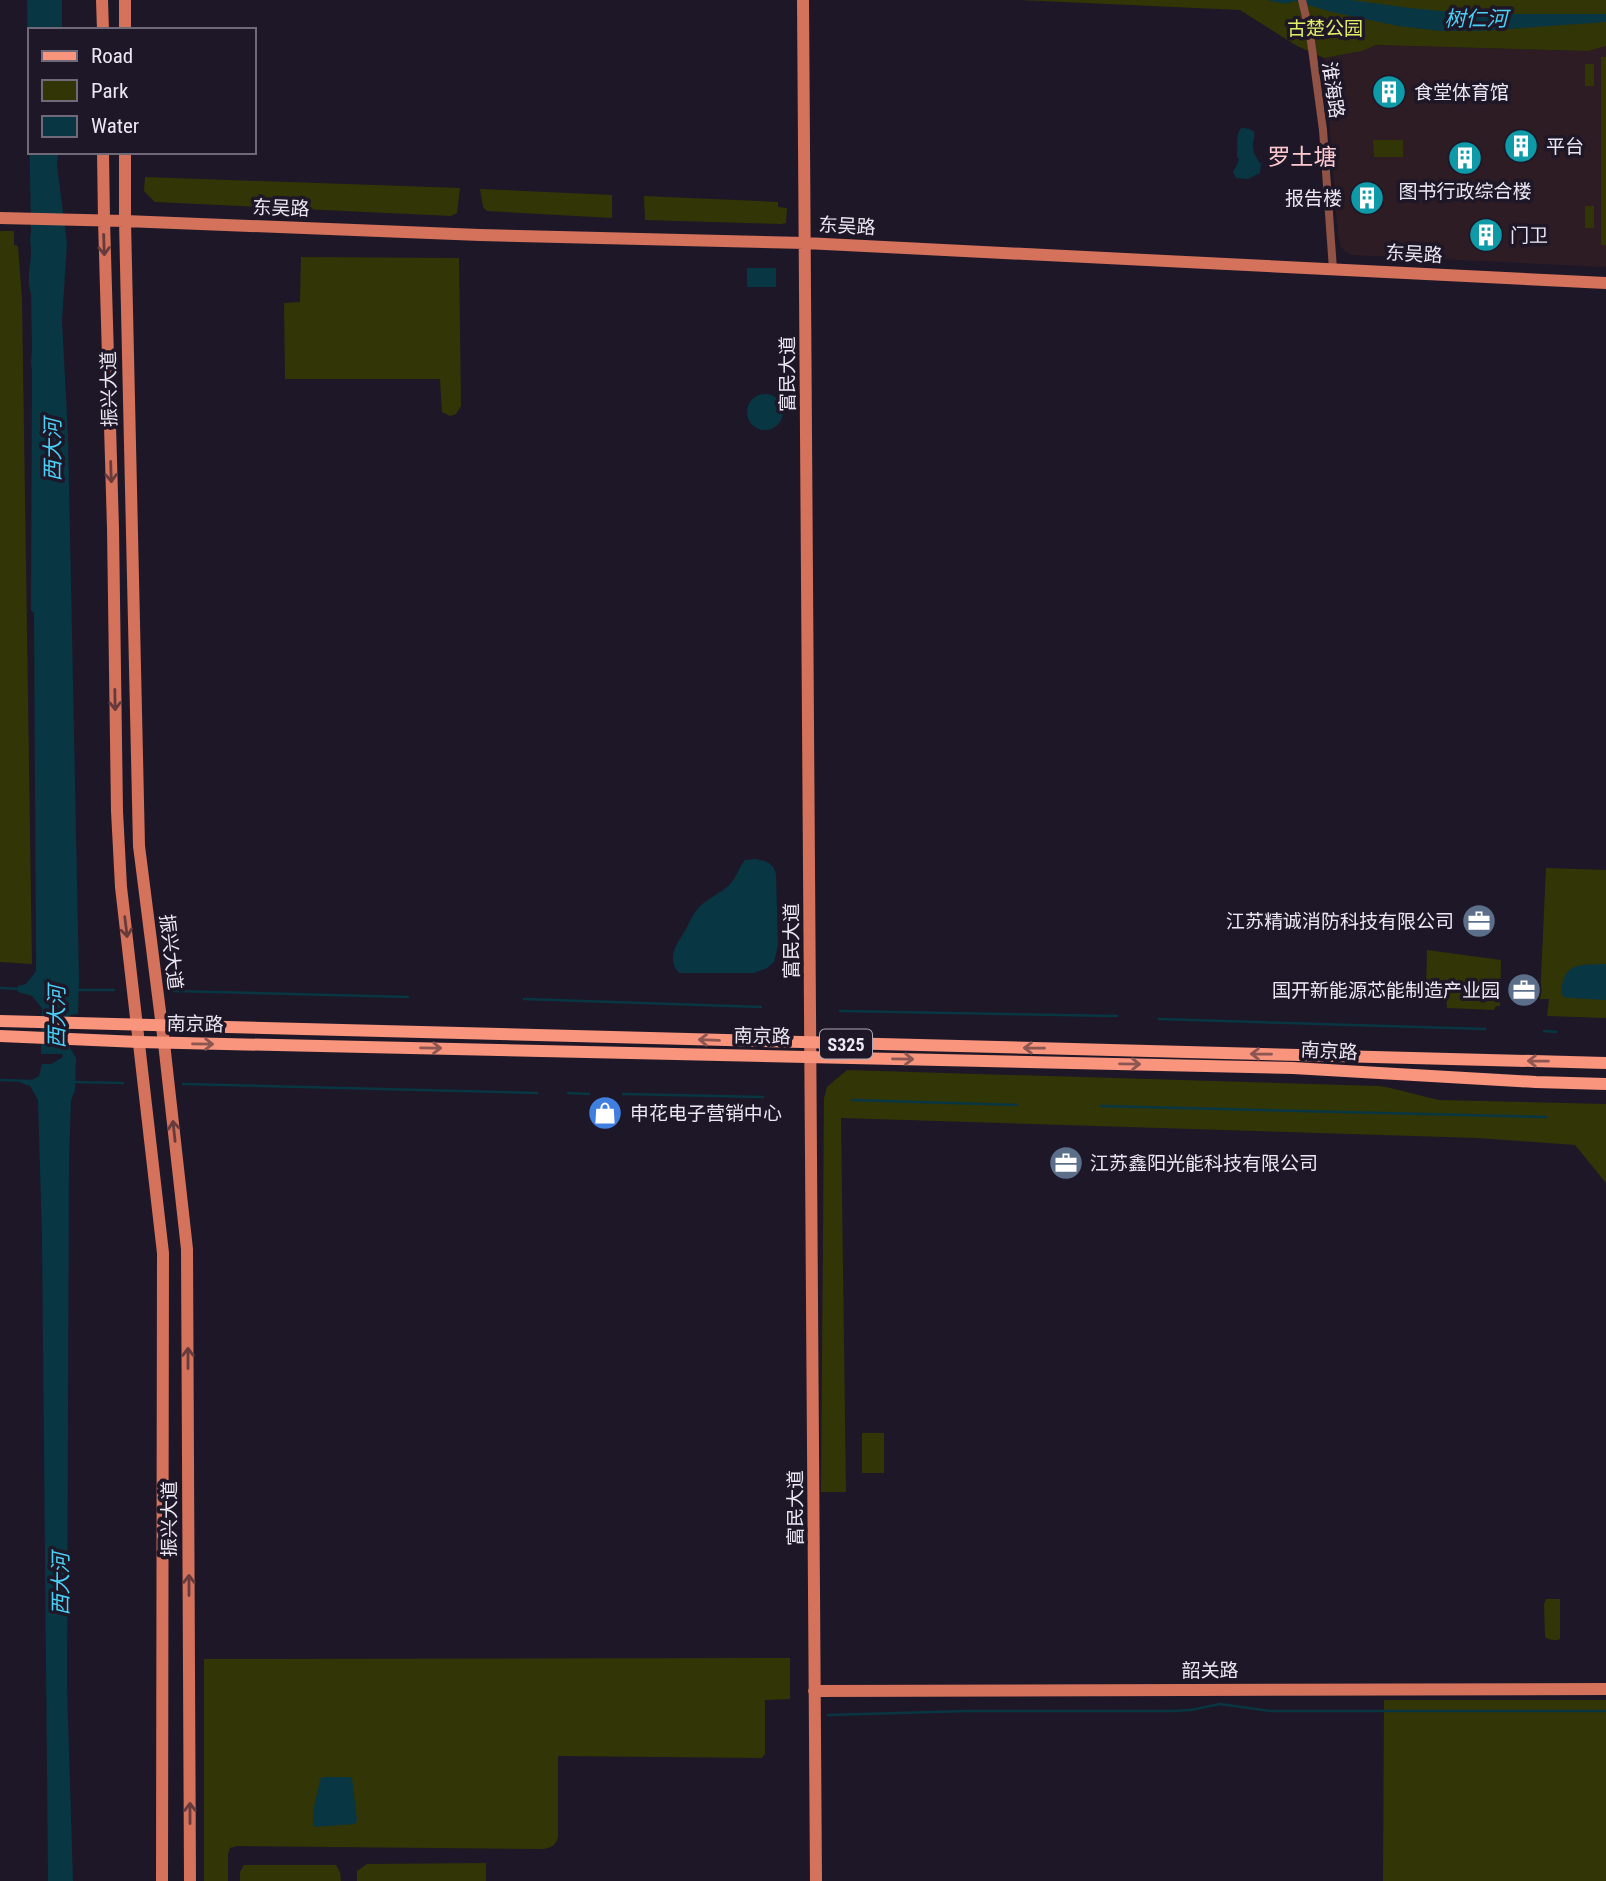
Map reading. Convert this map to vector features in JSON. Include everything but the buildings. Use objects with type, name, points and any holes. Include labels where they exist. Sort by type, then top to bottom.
[{"type":"main road","name":"南京路","points":[[0,1021],[1606,1063]]},
{"type":"main road","name":"南京路","points":[[0,1036],[164,1043],[1293,1068],[1606,1085]]},
{"type":"street","points":[[102,0],[103,28]]},
{"type":"street","points":[[125,0],[125,28]]},
{"type":"street","name":"富民大道","points":[[803,0],[817,1881]]},
{"type":"street","name":"淮海路","points":[[1302,0],[1307,17],[1324,143],[1334,269]]},
{"type":"street","name":"振兴大道","points":[[103,154],[117,811],[121,887],[163,1253],[162,1881]]},
{"type":"street","name":"振兴大道","points":[[125,154],[124,220],[139,846],[187,1248],[190,1881]]},
{"type":"street","name":"东吴路","points":[[0,218],[124,220],[469,235],[805,243],[1606,283]]},
{"type":"street","name":"韶关路","points":[[814,1691],[1606,1689]]},
{"type":"shaded area","points":[[1376,45],[1588,51],[1606,46],[1606,267],[1352,255],[1345,251],[1338,236],[1324,58],[1362,51]]},
{"type":"green space","name":"古楚公园","points":[[1019,0],[1606,0],[1606,46],[1588,51],[1376,45],[1362,51],[1324,58],[1297,46],[1240,10]]},
{"type":"green space","points":[[1601,57],[1606,57],[1606,245],[1601,245]]},
{"type":"green space","points":[[1585,64],[1594,64],[1594,86],[1585,86]]},
{"type":"green space","points":[[1373,140],[1403,140],[1403,157],[1374,157]]},
{"type":"green space","points":[[145,177],[460,188],[457,213],[451,216],[155,202],[144,191]]},
{"type":"green space","points":[[480,189],[612,195],[612,218],[487,211],[483,207]]},
{"type":"green space","points":[[644,196],[778,202],[778,207],[787,208],[786,223],[645,220]]},
{"type":"green space","points":[[1585,206],[1594,206],[1594,228],[1585,228]]},
{"type":"green space","points":[[0,231],[14,231],[14,245],[18,246],[22,299],[32,964],[0,962]]},
{"type":"green space","points":[[301,257],[459,258],[461,406],[456,414],[450,416],[442,412],[440,379],[285,379],[284,303],[300,302]]},
{"type":"green space","points":[[1546,868],[1606,870],[1606,1018],[1547,1016],[1549,999],[1540,999]]},
{"type":"green space","points":[[1427,950],[1501,960],[1500,1006],[1496,1006],[1494,1010],[1447,1008],[1446,997],[1426,996]]},
{"type":"green space","points":[[847,1070],[1379,1086],[1439,1100],[1606,1104],[1606,1183],[1575,1145],[1477,1138],[841,1118],[846,1492],[821,1492],[824,1098],[827,1087]]},
{"type":"green space","points":[[862,1433],[884,1433],[884,1473],[862,1473]]},
{"type":"green space","points":[[1546,1599],[1560,1599],[1558,1640],[1545,1637]]},
{"type":"green space","points":[[790,1658],[790,1699],[765,1700],[765,1754],[762,1758],[558,1756],[558,1837],[555,1844],[544,1849],[237,1846],[230,1848],[228,1854],[228,1881],[204,1881],[204,1659]]},
{"type":"green space","points":[[1384,1700],[1606,1700],[1606,1881],[1383,1881]]},
{"type":"green space","points":[[486,1863],[486,1881],[357,1881],[357,1871],[367,1864]]},
{"type":"green space","points":[[244,1865],[336,1865],[341,1881],[240,1881],[240,1872]]},
{"type":"water","points":[[27,0],[62,0],[62,28],[28,28],[28,58]]},
{"type":"water","name":"树仁河","points":[[1266,0],[1351,0],[1474,14],[1606,14],[1606,22],[1440,31],[1398,26],[1294,1],[1286,4]]},
{"type":"water","points":[[1241,128],[1254,132],[1253,149],[1261,164],[1260,173],[1248,179],[1236,178],[1233,172],[1239,158],[1237,138]]},
{"type":"water","name":"西大河","points":[[30,154],[58,154],[67,243],[62,321],[68,435],[79,980],[78,1014],[70,1015],[70,1048],[76,1058],[75,1091],[71,1100],[69,1160],[67,1686],[73,1881],[48,1881],[42,1237],[38,1100],[30,1086],[19,1082],[32,1080],[39,1076],[42,1064],[51,1064],[63,1057],[62,1054],[41,1054],[42,1008],[32,996],[18,992],[18,986],[26,984],[36,971],[34,613],[31,610]]},
{"type":"water","points":[[747,268],[776,268],[776,287],[747,287]]},
{"type":"water","points":[[765,394],[778,399],[783,412],[778,425],[765,430],[752,425],[747,412],[752,399]]},
{"type":"water","points":[[756,859],[769,863],[776,874],[778,945],[774,962],[754,973],[679,973],[673,961],[674,950],[696,911],[731,883],[745,860]]},
{"type":"water","points":[[1606,964],[1606,1000],[1570,998],[1561,994],[1562,983],[1569,970],[1581,965]]},
{"type":"water","points":[[352,1778],[357,1820],[355,1824],[314,1827],[315,1803],[320,1779]]},
{"type":"waterway","points":[[0,988],[21,989]]},
{"type":"waterway","name":"西大河","points":[[77,990],[114,990]]},
{"type":"waterway","points":[[173,991],[408,997]]},
{"type":"waterway","points":[[524,999],[761,1007]]},
{"type":"waterway","points":[[840,1011],[1117,1016]]},
{"type":"waterway","points":[[1159,1019],[1485,1029]]},
{"type":"waterway","points":[[1544,1031],[1556,1032]]},
{"type":"waterway","points":[[0,1080],[32,1081]]},
{"type":"waterway","points":[[74,1082],[123,1083]]},
{"type":"waterway","points":[[183,1084],[537,1093]]},
{"type":"waterway","points":[[568,1093],[589,1094]]},
{"type":"waterway","points":[[623,1094],[763,1097]]},
{"type":"waterway","points":[[852,1100],[1017,1105]]},
{"type":"waterway","points":[[1101,1106],[1546,1117]]},
{"type":"waterway","points":[[828,1715],[969,1711],[1172,1711],[1220,1704],[1270,1711],[1606,1711]]},
{"type":"place","name":"食堂体育馆","points":[[1389,92]]},
{"type":"place","name":"平台","points":[[1521,146]]},
{"type":"place","name":"图书行政综合楼","points":[[1465,158]]},
{"type":"place","name":"报告楼","points":[[1367,198]]},
{"type":"place","name":"门卫","points":[[1486,235]]},
{"type":"place","name":"江苏精诚消防科技有限公司","points":[[1479,921]]},
{"type":"place","name":"国开新能源芯能制造产业园","points":[[1524,990]]},
{"type":"place","name":"申花电子营销中心","points":[[605,1113]]},
{"type":"place","name":"江苏鑫阳光能科技有限公司","points":[[1066,1163]]},
{"type":"district","name":"罗土塘","points":[[1302,157]]}]
